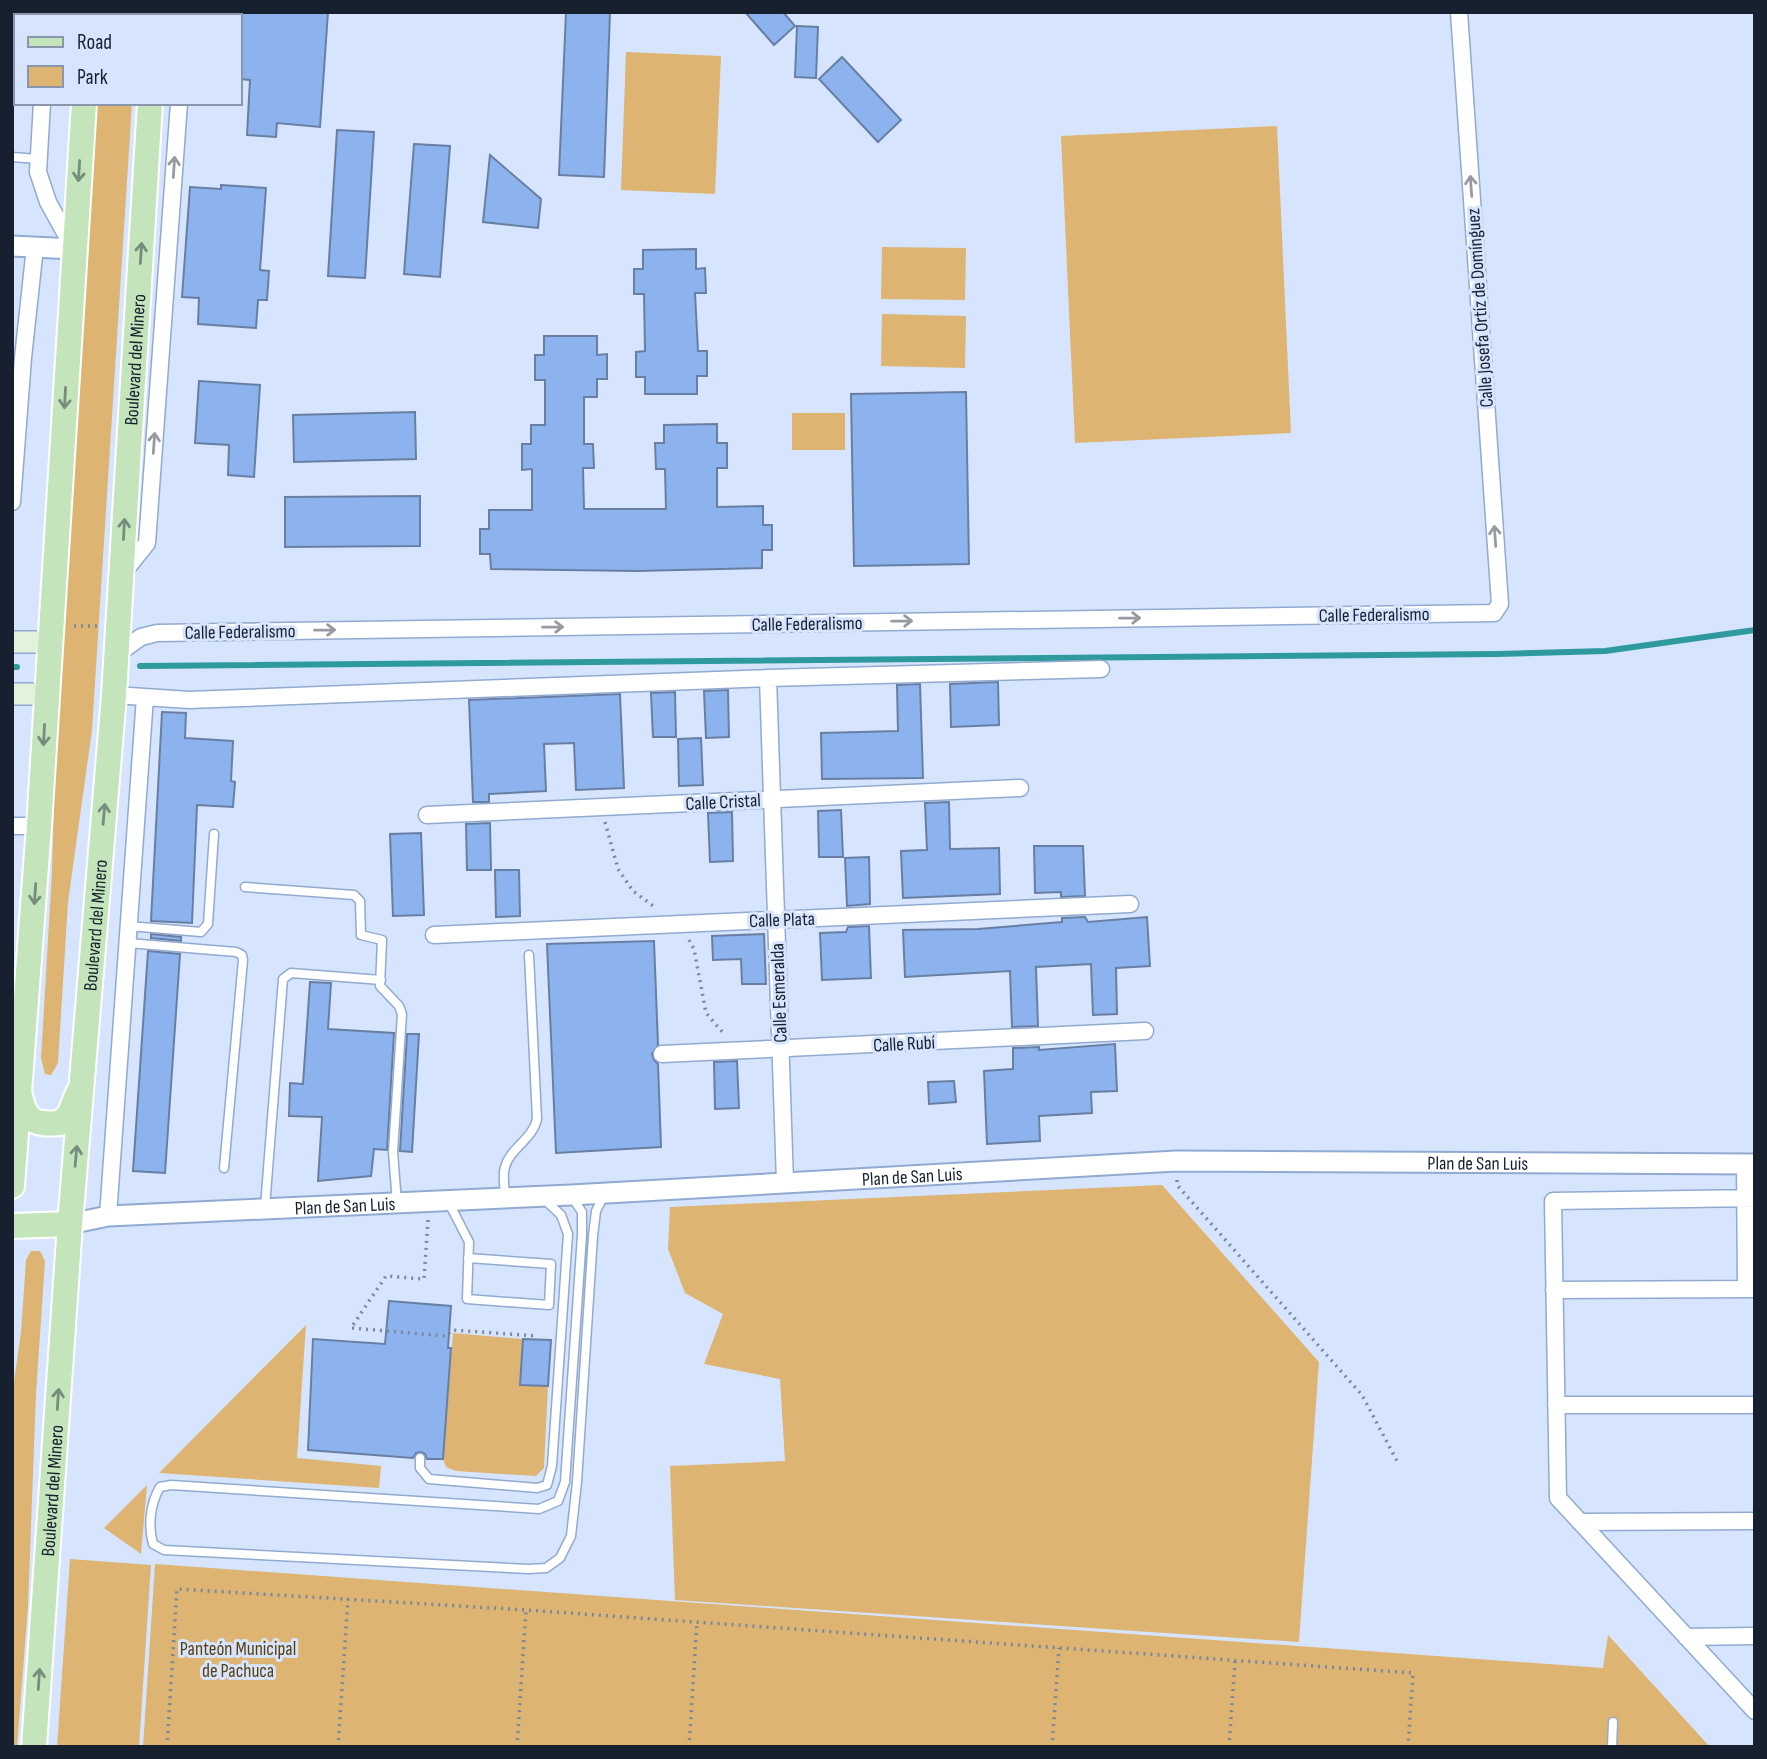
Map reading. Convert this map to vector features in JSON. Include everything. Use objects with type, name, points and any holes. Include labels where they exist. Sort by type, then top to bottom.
[{"type":"main road","points":[[12,1186],[19,1092],[20,988],[39,826],[83,105]]},
{"type":"main road","name":"Boulevard del Minero","points":[[34,1747],[70,1224],[114,695],[150,105]]},
{"type":"main road","points":[[12,642],[50,634]]},
{"type":"main road","points":[[12,694],[46,694]]},
{"type":"main road","points":[[19,1092],[23,1110],[31,1120],[43,1125],[60,1124],[69,1115],[82,1078]]},
{"type":"main road","points":[[12,1226],[70,1224]]},
{"type":"street","name":"Calle Josefa Ortíz de Domínguez","points":[[1459,12],[1500,604]]},
{"type":"street","points":[[42,105],[37,172],[48,202],[74,249]]},
{"type":"street","points":[[121,575],[147,543],[179,105]]},
{"type":"street","points":[[12,246],[74,249]]},
{"type":"street","points":[[12,502],[17,358],[35,247]]},
{"type":"street","name":"Calle Federalismo","points":[[116,655],[141,637],[157,633],[1494,612],[1500,604]]},
{"type":"street","points":[[114,695],[189,700],[768,678],[1101,669]]},
{"type":"street","name":"Calle Esmeralda","points":[[768,678],[785,1182]]},
{"type":"street","points":[[108,1216],[145,697]]},
{"type":"street","name":"Calle Cristal","points":[[427,815],[1020,788]]},
{"type":"street","points":[[12,826],[39,826]]},
{"type":"street","name":"Calle Plata","points":[[434,935],[1130,904]]},
{"type":"street","name":"Calle Rubí","points":[[662,1054],[1145,1031]]},
{"type":"street","name":"Plan de San Luis","points":[[70,1224],[108,1216],[570,1195],[1176,1161],[1750,1164]]},
{"type":"street","points":[[1554,1290],[1750,1289],[1750,1164]]},
{"type":"street","points":[[1750,1198],[1553,1201],[1558,1498],[1755,1711]]},
{"type":"street","points":[[1556,1405],[1755,1405]]},
{"type":"street","points":[[1580,1522],[1755,1521]]},
{"type":"street","points":[[1686,1637],[1755,1636]]},
{"type":"lane","points":[[12,157],[38,159]]},
{"type":"lane","points":[[129,935],[201,932],[206,929],[214,834]]},
{"type":"lane","points":[[245,887],[354,894],[360,901],[360,935],[382,940],[382,991],[399,1006],[402,1014],[393,1152],[397,1203]]},
{"type":"lane","points":[[129,935],[236,951],[242,955],[224,1168]]},
{"type":"lane","points":[[505,1198],[506,1164],[535,1128],[537,1119],[529,955]]},
{"type":"lane","points":[[265,1208],[283,979],[291,973],[381,980]]},
{"type":"lane","points":[[570,1195],[582,1212],[582,1235],[565,1482],[558,1502],[539,1509],[171,1485],[160,1488],[153,1499],[150,1533],[153,1544],[163,1550],[529,1569],[545,1568],[560,1558],[570,1536],[577,1482],[593,1236],[596,1211],[605,1193]]},
{"type":"lane","points":[[420,1458],[420,1468],[429,1479],[537,1488],[547,1485],[552,1466],[568,1234],[561,1215],[541,1196]]},
{"type":"lane","points":[[438,1200],[469,1242],[468,1258],[467,1299],[549,1305],[551,1264],[468,1258]]},
{"type":"lane","points":[[1612,1747],[1614,1722]]},
{"type":"path","points":[[50,634],[118,627]]},
{"type":"path","points":[[1176,1161],[1177,1185],[1362,1395],[1397,1461]]},
{"type":"path","points":[[438,1200],[424,1279],[386,1276],[351,1328],[446,1336],[452,1331],[538,1336]]},
{"type":"path","points":[[167,1747],[177,1589],[526,1610],[1413,1673],[1408,1747]]},
{"type":"path","points":[[338,1747],[348,1599]]},
{"type":"path","points":[[517,1747],[526,1610]]},
{"type":"path","points":[[689,1747],[697,1622]]},
{"type":"path","points":[[1052,1747],[1059,1648]]},
{"type":"path","points":[[1229,1747],[1235,1661]]},
{"type":"green space","points":[[626,52],[721,56],[715,194],[621,190]]},
{"type":"green space","points":[[96,105],[132,105],[92,730],[68,902],[58,1063],[51,1075],[45,1074],[41,1058],[52,872],[57,682]]},
{"type":"green space","points":[[1277,126],[1291,433],[1075,443],[1061,136]]},
{"type":"green space","points":[[882,247],[966,248],[965,300],[881,299]]},
{"type":"green space","points":[[882,314],[966,316],[965,368],[881,366]]},
{"type":"green space","points":[[792,413],[845,413],[845,450],[792,450]]},
{"type":"green space","points":[[1162,1185],[1319,1362],[1299,1642],[675,1600],[670,1466],[785,1461],[780,1379],[704,1364],[723,1314],[685,1293],[668,1249],[670,1207]]},
{"type":"green space","points":[[31,1251],[40,1251],[45,1261],[36,1394],[28,1606],[17,1747],[12,1747],[12,1396],[21,1332],[26,1260]]},
{"type":"green space","points":[[306,1325],[297,1458],[381,1466],[379,1488],[159,1473]]},
{"type":"green space","points":[[453,1333],[523,1339],[520,1384],[548,1386],[544,1468],[536,1476],[456,1471],[446,1467],[443,1459]]},
{"type":"green space","points":[[147,1485],[141,1554],[104,1528]]},
{"type":"green space","points":[[70,1559],[151,1565],[139,1747],[57,1747]]},
{"type":"green space","name":"Panteón Municipal de Pachuca","points":[[155,1564],[1603,1668],[1608,1635],[1710,1747],[143,1747]]},
{"type":"building","points":[[328,12],[320,127],[277,123],[276,137],[247,135],[250,80],[242,79],[240,14]]},
{"type":"building","points":[[566,12],[610,12],[604,177],[559,175]]},
{"type":"building","points":[[745,12],[783,12],[795,26],[774,45]]},
{"type":"building","points":[[797,26],[818,27],[816,78],[795,77]]},
{"type":"building","points":[[842,57],[901,120],[878,142],[819,79]]},
{"type":"building","points":[[337,130],[374,132],[365,278],[328,276]]},
{"type":"building","points":[[414,144],[450,146],[440,277],[404,274]]},
{"type":"building","points":[[490,155],[541,199],[538,228],[483,222]]},
{"type":"building","points":[[221,185],[266,188],[260,270],[269,271],[267,300],[258,300],[256,328],[198,324],[199,298],[182,297],[190,187],[221,189]]},
{"type":"building","points":[[696,249],[696,269],[705,268],[706,293],[695,293],[698,351],[707,351],[707,376],[697,376],[697,394],[645,394],[645,377],[636,377],[636,352],[645,351],[644,294],[634,294],[634,269],[643,269],[643,250]]},
{"type":"building","points":[[544,336],[597,336],[597,355],[607,354],[607,379],[597,379],[597,397],[584,397],[584,444],[593,444],[594,468],[583,468],[584,509],[666,509],[665,469],[656,469],[655,443],[664,443],[664,425],[717,424],[717,443],[727,443],[727,468],[717,468],[717,507],[763,506],[763,525],[772,525],[772,550],[762,550],[762,568],[637,571],[491,569],[490,554],[480,554],[480,529],[489,529],[489,510],[532,510],[532,469],[522,470],[522,444],[531,444],[531,425],[545,425],[545,380],[535,380],[535,355],[544,355]]},
{"type":"building","points":[[199,381],[260,385],[254,477],[228,475],[229,445],[195,443]]},
{"type":"building","points":[[966,392],[969,564],[854,566],[851,394]]},
{"type":"building","points":[[415,412],[416,459],[294,462],[293,415]]},
{"type":"building","points":[[420,496],[420,546],[285,547],[285,497]]},
{"type":"building","points":[[998,682],[999,725],[951,727],[950,684]]},
{"type":"building","points":[[920,684],[923,778],[822,779],[821,733],[898,731],[897,685]]},
{"type":"building","points":[[728,690],[729,737],[706,738],[704,691]]},
{"type":"building","points":[[675,692],[676,737],[653,737],[651,693]]},
{"type":"building","points":[[620,694],[624,788],[576,790],[574,743],[544,744],[546,791],[489,794],[489,802],[473,802],[469,700]]},
{"type":"building","points":[[162,712],[186,713],[185,738],[233,741],[233,807],[197,805],[192,923],[151,921]]},
{"type":"building","points":[[701,738],[703,785],[679,786],[678,739]]},
{"type":"building","points":[[949,802],[950,849],[999,848],[1000,894],[903,898],[901,851],[927,850],[925,803]]},
{"type":"building","points":[[841,810],[843,857],[819,857],[818,811]]},
{"type":"building","points":[[732,812],[733,861],[710,862],[708,813]]},
{"type":"building","points":[[490,823],[491,870],[467,870],[466,824]]},
{"type":"building","points":[[421,833],[424,915],[393,916],[390,834]]},
{"type":"building","points":[[1034,846],[1083,846],[1085,896],[1061,897],[1061,892],[1035,893]]},
{"type":"building","points":[[869,857],[870,904],[847,906],[845,858]]},
{"type":"building","points":[[495,870],[519,870],[520,916],[496,917]]},
{"type":"building","points":[[1085,917],[1088,922],[1147,917],[1150,966],[1116,968],[1117,1014],[1093,1015],[1091,964],[1036,967],[1038,1026],[1012,1027],[1010,971],[905,977],[903,930],[978,929],[1062,922],[1062,918]]},
{"type":"building","points":[[869,926],[871,978],[822,980],[820,933],[846,932],[848,927]]},
{"type":"building","points":[[151,934],[181,937],[181,941],[151,938]]},
{"type":"building","points":[[764,934],[766,984],[742,984],[741,959],[713,960],[712,936]]},
{"type":"building","points":[[654,941],[658,1045],[652,1054],[658,1064],[661,1147],[556,1153],[547,944]]},
{"type":"building","points":[[148,951],[180,954],[165,1173],[133,1171]]},
{"type":"building","points":[[310,982],[331,983],[328,1029],[394,1033],[387,1150],[374,1149],[371,1176],[318,1181],[322,1117],[289,1116],[290,1083],[303,1084]]},
{"type":"building","points":[[407,1034],[419,1034],[412,1152],[400,1151]]},
{"type":"building","points":[[1115,1044],[1117,1091],[1091,1092],[1092,1113],[1039,1116],[1040,1141],[987,1144],[984,1071],[1013,1069],[1013,1048],[1039,1047],[1039,1050]]},
{"type":"building","points":[[737,1061],[739,1108],[715,1109],[714,1062]]},
{"type":"building","points":[[954,1081],[956,1102],[929,1104],[928,1082]]},
{"type":"building","points":[[389,1301],[451,1306],[448,1348],[451,1348],[443,1459],[427,1459],[421,1452],[416,1453],[413,1458],[308,1450],[313,1339],[385,1344]]},
{"type":"building","points":[[523,1339],[551,1340],[548,1386],[520,1385]]},
{"type":"waterway","points":[[140,666],[1497,654],[1605,651],[1755,630]]},
{"type":"waterway","points":[[12,667],[17,667]]}]
